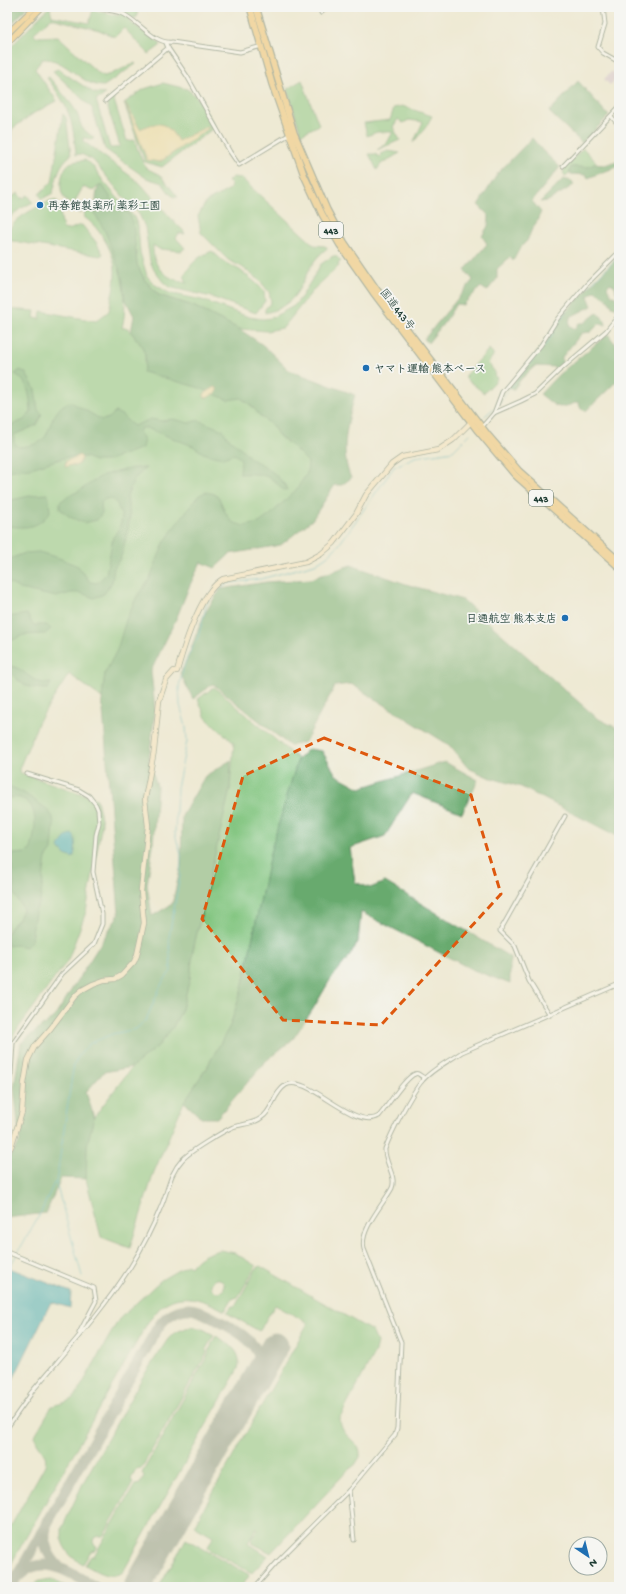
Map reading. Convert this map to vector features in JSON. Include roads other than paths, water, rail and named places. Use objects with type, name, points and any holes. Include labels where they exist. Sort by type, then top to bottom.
[{"type":"highway","name":"国道443号","points":[[250,7],[264,46],[291,134],[318,192],[344,242],[377,290],[515,475],[619,567]]},
{"type":"highway","name":"国道443号","points":[[256,7],[264,46]]},
{"type":"highway","name":"国道443号","points":[[473,420],[482,427],[519,471],[619,561]]},
{"type":"main road","points":[[7,34],[35,7]]},
{"type":"main road","points":[[7,43],[42,7]]},
{"type":"street","points":[[89,7],[121,13],[147,32],[166,43],[188,76],[230,152],[239,165],[291,134]]},
{"type":"street","points":[[321,13],[327,7]]},
{"type":"street","points":[[603,7],[605,24],[598,47],[603,53],[619,62]]},
{"type":"street","points":[[166,43],[172,42],[240,52],[264,46]]},
{"type":"street","points":[[105,100],[168,48]]},
{"type":"street","points":[[563,166],[619,107]]},
{"type":"street","points":[[611,116],[616,122],[619,121]]},
{"type":"street","points":[[482,427],[494,413],[502,392],[541,345],[558,318],[586,285],[619,252]]},
{"type":"street","points":[[494,413],[535,394],[561,369],[606,331],[619,315]]},
{"type":"street","points":[[7,1154],[11,1147],[22,1112],[24,1084],[28,1060],[35,1046],[51,1028],[75,996],[93,984],[104,980],[115,979],[122,975],[134,962],[137,955],[144,923],[141,891],[148,826],[145,798],[154,751],[160,701],[166,680],[174,671],[177,671],[186,642],[207,594],[217,582],[223,579],[299,563],[320,554],[334,543],[356,514],[366,495],[392,464],[402,457],[438,450],[453,440],[473,420]]},
{"type":"street","points":[[7,1108],[12,1043],[62,974],[94,944],[102,919],[92,872],[96,835],[99,823],[96,805],[89,796],[79,790],[27,774]]},
{"type":"street","points":[[550,1015],[529,981],[515,946],[500,931],[564,816]]},
{"type":"street","points":[[255,1587],[279,1560],[349,1490],[394,1435],[397,1428],[401,1342],[364,1249],[363,1239],[368,1227],[392,1187],[393,1177],[385,1154],[387,1143],[414,1094],[422,1081],[462,1052],[619,984]]},
{"type":"street","points":[[30,1394],[103,1306],[131,1266],[160,1210],[171,1176],[183,1159],[232,1128],[261,1119],[267,1114],[277,1094],[285,1086],[291,1083],[303,1086],[352,1114],[369,1120],[379,1116],[405,1081],[418,1073],[423,1077],[422,1081]]},
{"type":"street","points":[[7,1252],[95,1289],[96,1301],[77,1335],[30,1394],[7,1428]]},
{"type":"street","points":[[349,1490],[354,1540]]},
{"type":"water","points":[[71,834],[74,835],[75,840],[73,858],[65,855],[59,848],[67,836]]},
{"type":"water","points":[[7,1267],[71,1292],[70,1308],[51,1302],[7,1392]]},
{"type":"waterway","points":[[583,291],[619,256]]},
{"type":"waterway","points":[[500,402],[549,340],[566,310]]},
{"type":"waterway","points":[[485,416],[493,409]]},
{"type":"waterway","points":[[82,1276],[56,1183],[74,1065],[78,1057],[89,1044],[112,1034],[136,1029],[146,1020],[162,983],[171,971],[169,937],[180,875],[181,855],[175,834],[177,788],[187,741],[186,727],[180,705],[179,686],[185,662],[198,637],[207,603],[215,592],[229,583],[261,579],[315,564],[338,546],[394,467],[415,457],[453,451],[470,434]]},
{"type":"waterway","points":[[9,1268],[42,1210],[54,1183],[56,1183]]},
{"type":"place","name":"再春館製薬所 薬彩工園","points":[[40,205]]},
{"type":"place","name":"ヤマト運輸 熊本ベース","points":[[366,368]]},
{"type":"place","name":"日通航空 熊本支店","points":[[565,618]]}]
